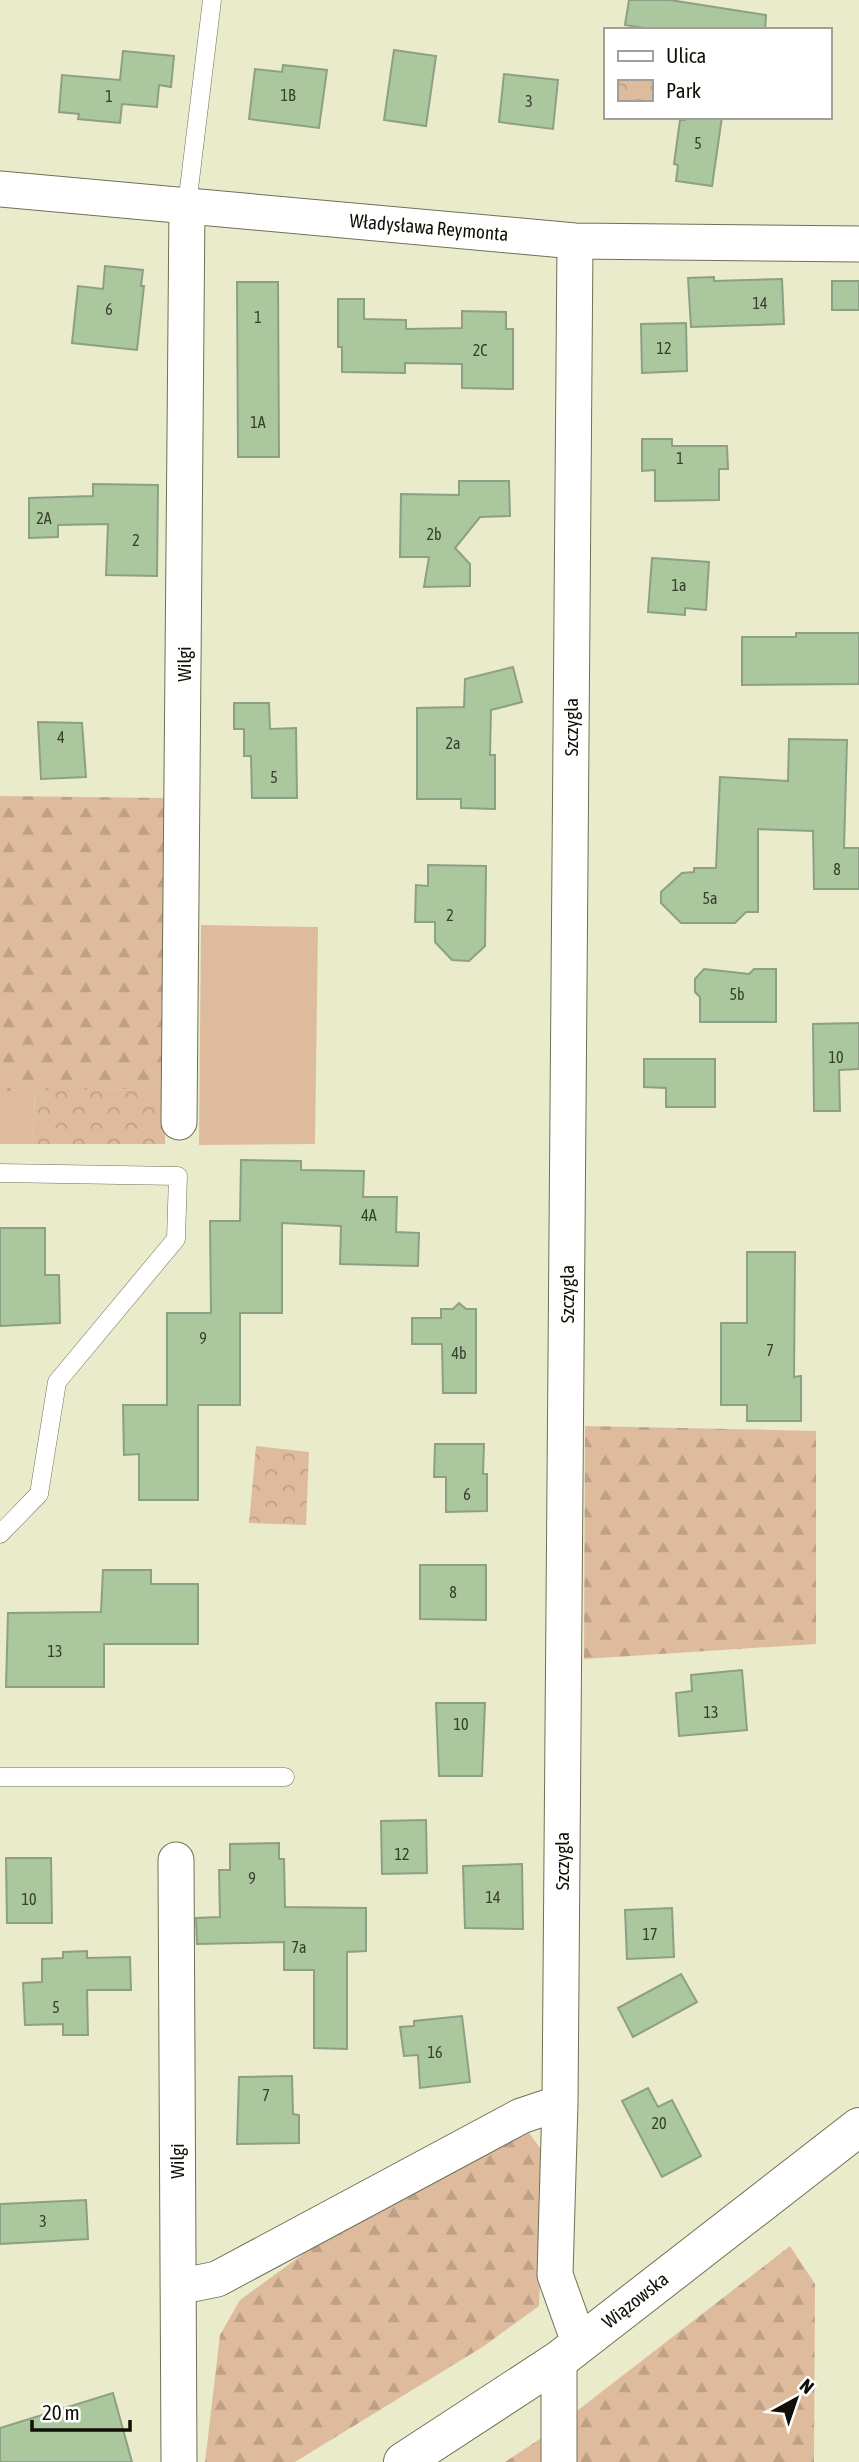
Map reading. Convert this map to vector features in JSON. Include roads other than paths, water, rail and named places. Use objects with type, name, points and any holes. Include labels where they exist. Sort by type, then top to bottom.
[{"type":"main road","name":"Wiązowska","points":[[404,2462],[569,2351],[859,2127]]},
{"type":"street","name":"Władysława Reymonta","points":[[0,189],[575,241],[859,244]]},
{"type":"street","name":"Wilgi","points":[[179,1122],[187,205]]},
{"type":"street","name":"Szczygla","points":[[559,2462],[569,2351],[555,2276],[560,2103],[575,241]]},
{"type":"street","name":"Wilgi","points":[[176,1860],[179,2462]]},
{"type":"street","points":[[178,2287],[217,2279],[521,2116],[560,2103]]},
{"type":"lane","points":[[187,205],[212,0]]},
{"type":"lane","points":[[0,1173],[178,1176],[176,1239],[57,1382],[39,1493],[0,1534]]},
{"type":"lane","points":[[0,1777],[285,1777]]}]
